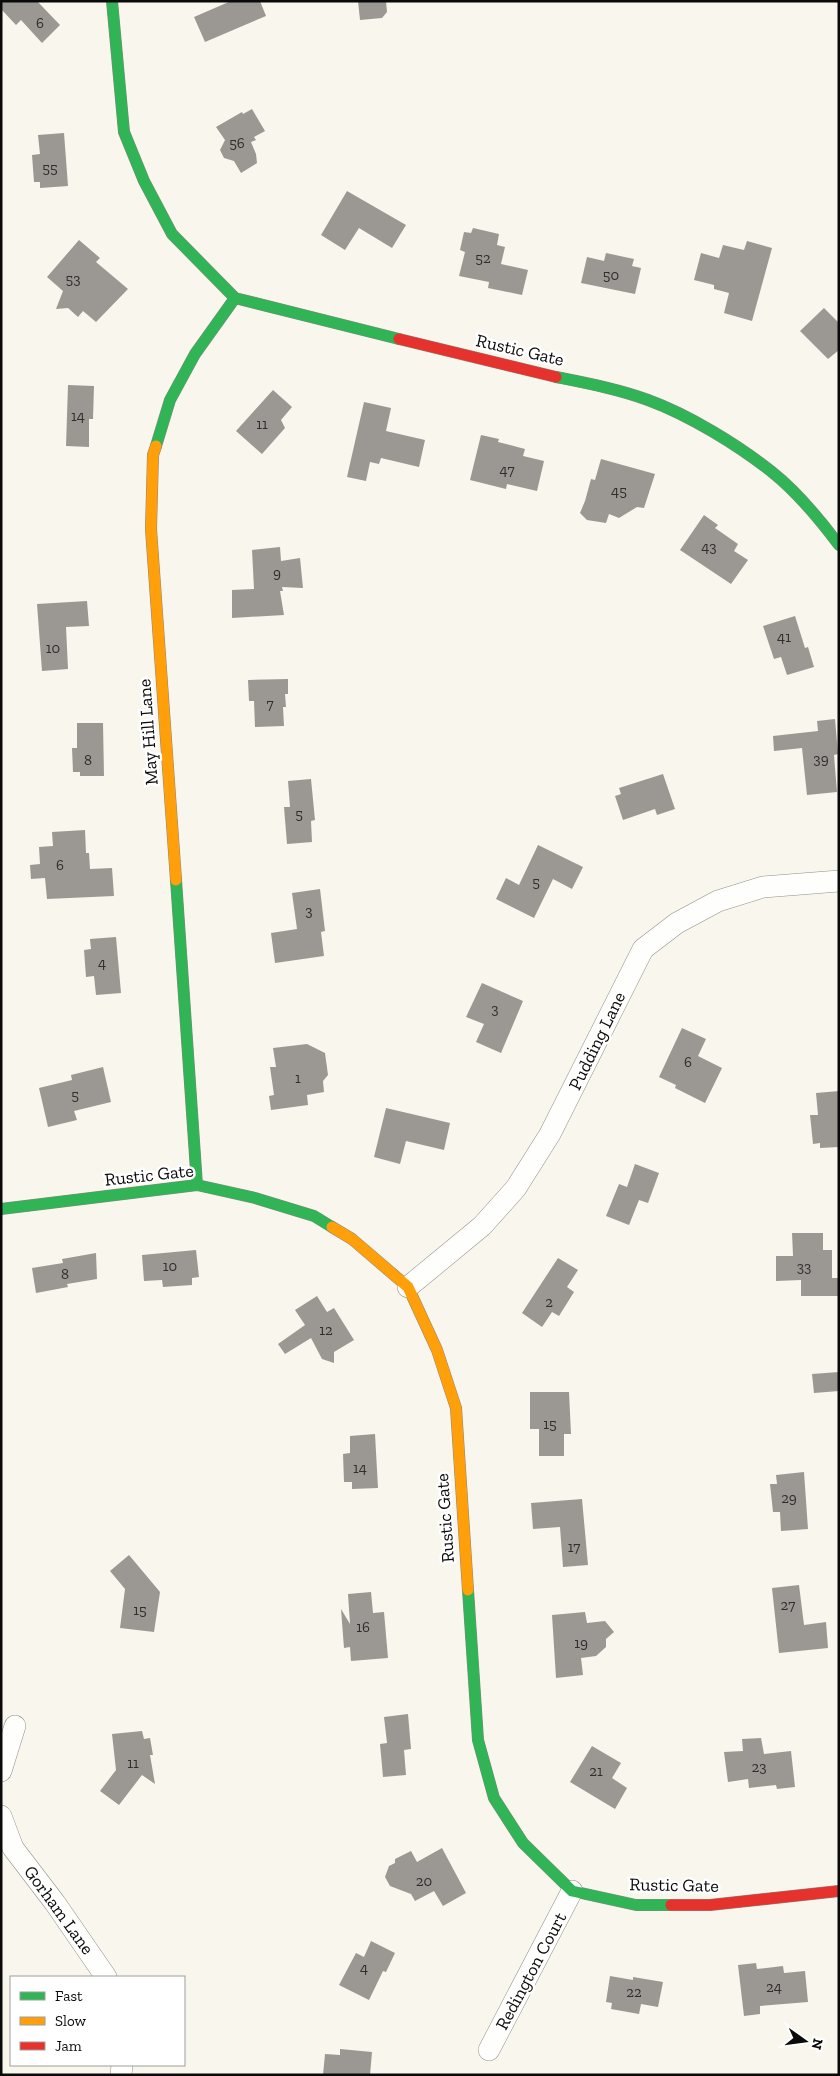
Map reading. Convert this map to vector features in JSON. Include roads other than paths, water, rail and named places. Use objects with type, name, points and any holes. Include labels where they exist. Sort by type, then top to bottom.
[{"type":"street","points":[[112,1],[124,132],[144,181],[172,234],[235,298]]},
{"type":"street","name":"Rustic Gate","points":[[235,298],[515,368],[603,387],[648,400],[689,418],[781,479],[822,522],[839,545]]},
{"type":"street","name":"May Hill Lane","points":[[197,1185],[151,529],[153,455],[170,400],[195,354],[235,298]]},
{"type":"street","name":"Pudding Lane","points":[[408,1287],[482,1226],[516,1188],[550,1134],[643,949],[677,923],[718,901],[764,888],[839,881]]},
{"type":"street","name":"Rustic Gate","points":[[1,1209],[197,1185],[255,1198],[314,1216],[352,1239],[408,1287],[438,1350],[456,1408],[478,1740],[494,1798],[523,1843],[572,1891],[636,1905],[710,1905],[839,1891]]},
{"type":"street","points":[[1,1771],[14,1726]]},
{"type":"street","name":"Gorham Lane","points":[[1,1816],[13,1848],[55,1903],[105,1976]]},
{"type":"street","name":"Redington Court","points":[[489,2050],[572,1891]]}]
